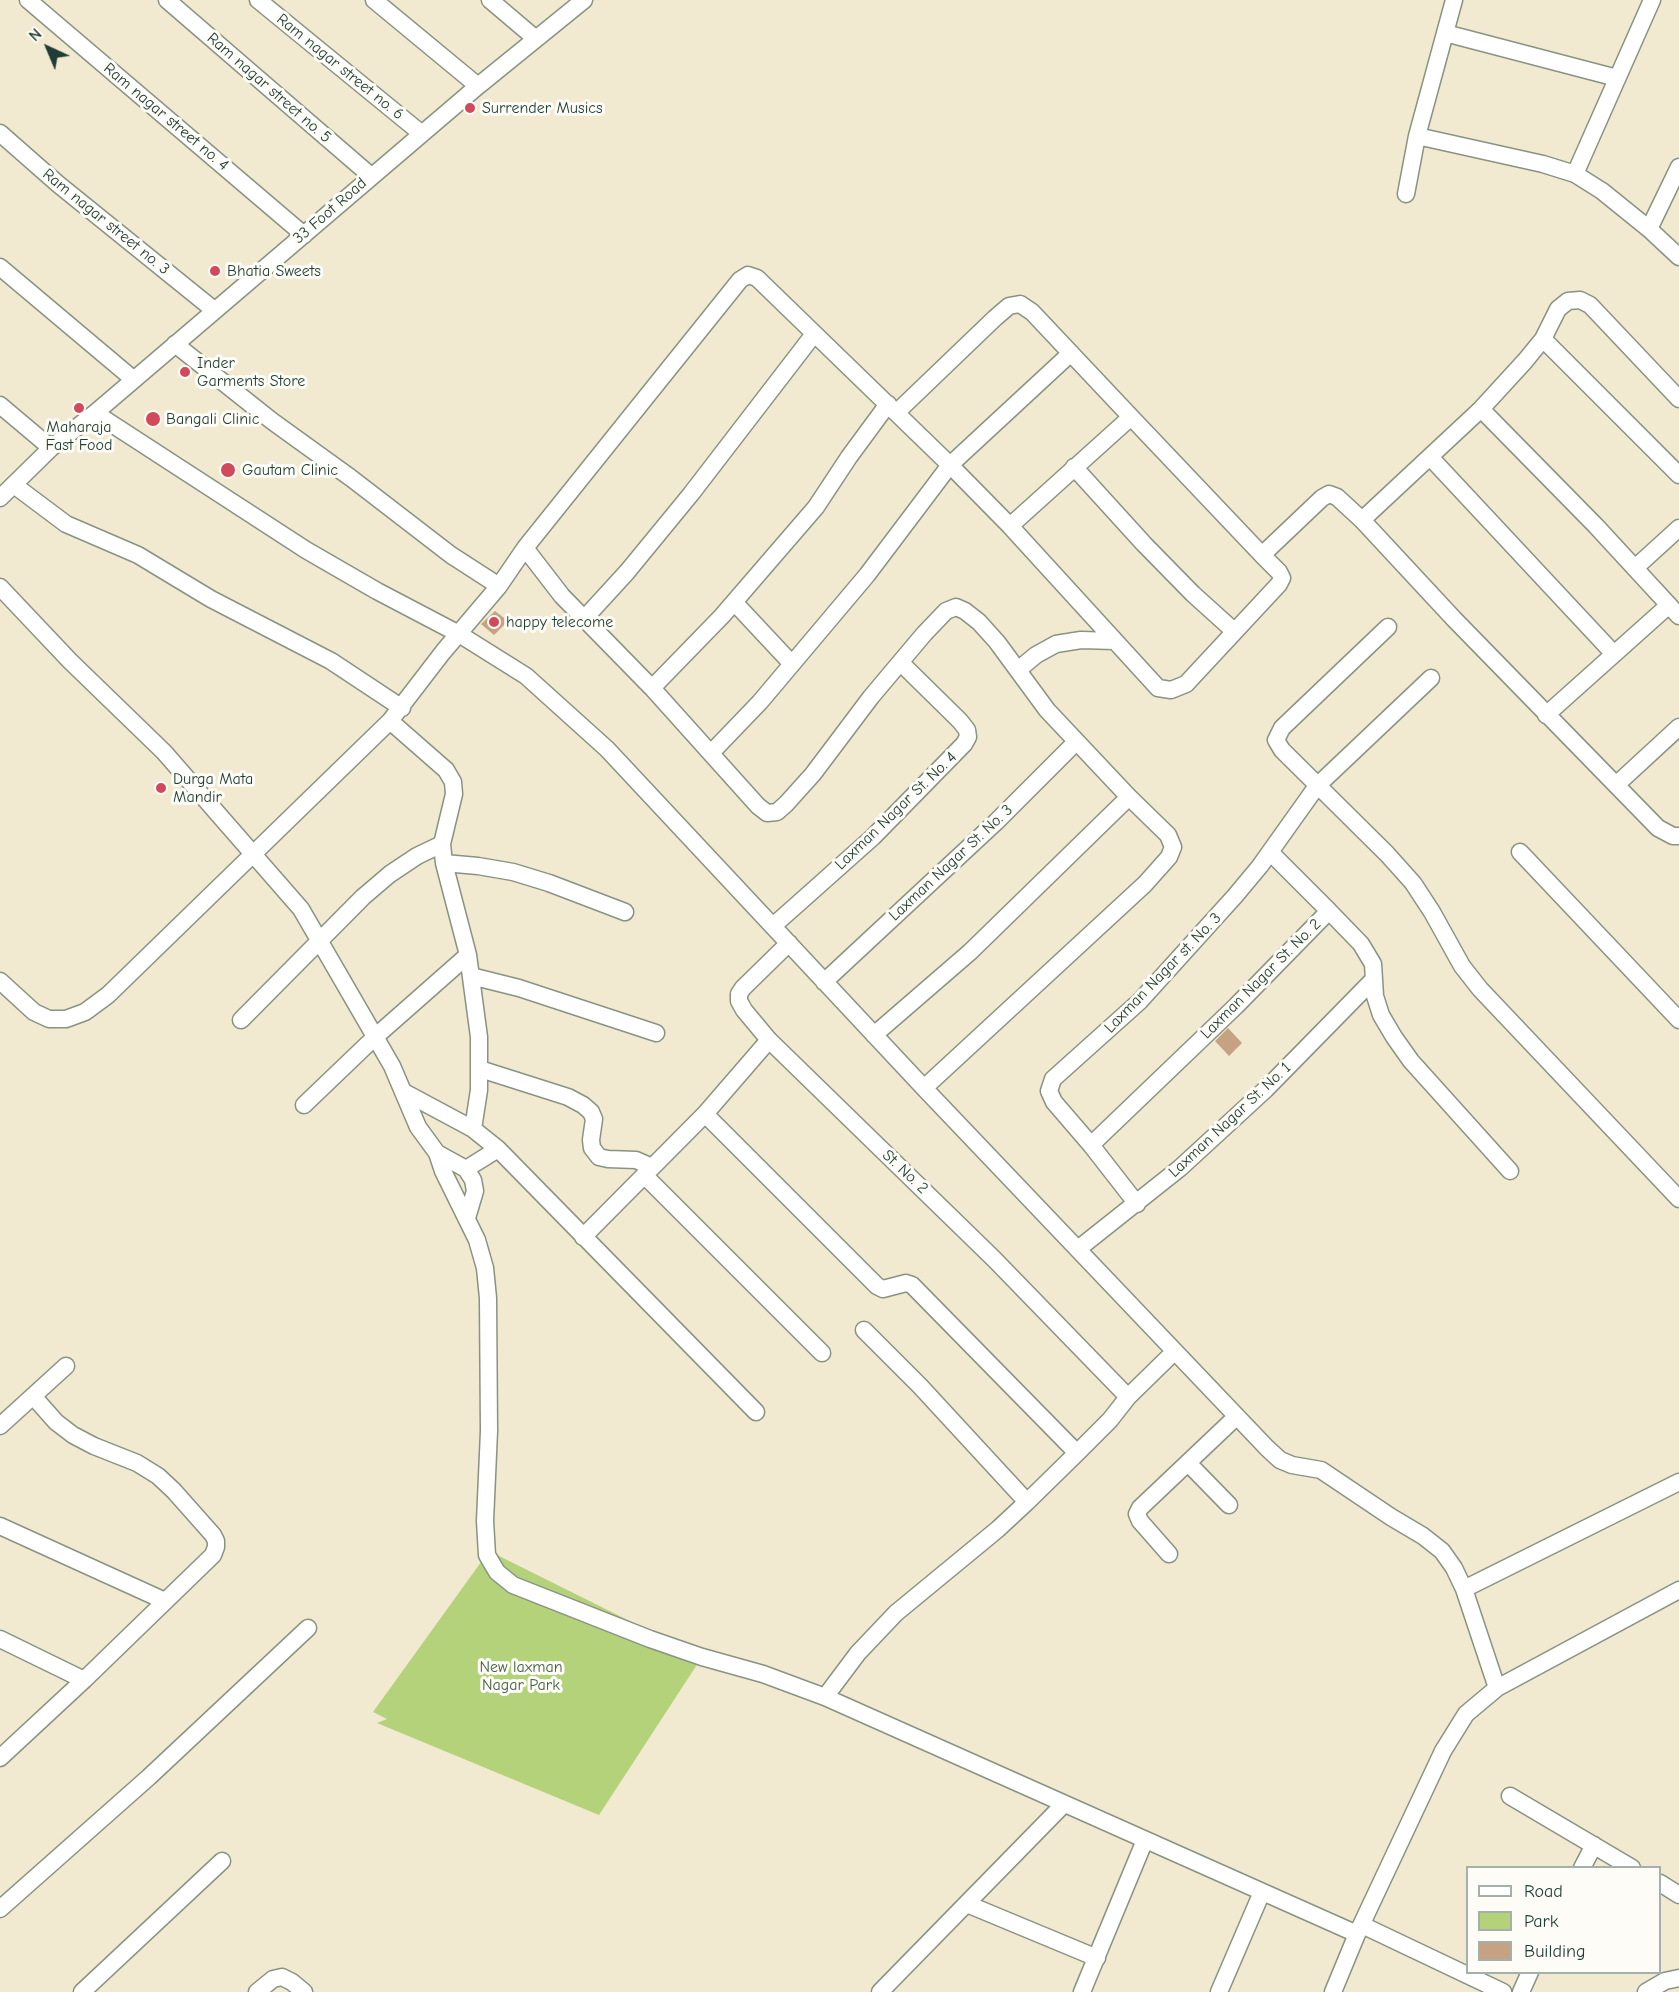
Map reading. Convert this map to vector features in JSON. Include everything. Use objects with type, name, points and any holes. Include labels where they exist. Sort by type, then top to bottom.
[{"type":"street","name":"Ram nagar street no. 4","points":[[28,0],[304,235]]},
{"type":"street","name":"Ram nagar street no. 5","points":[[167,0],[371,176]]},
{"type":"street","name":"Ram nagar street no. 6","points":[[258,0],[422,134]]},
{"type":"street","points":[[374,0],[478,86]]},
{"type":"street","points":[[489,0],[536,39]]},
{"type":"street","name":"33 Foot Road","points":[[0,498],[51,448],[478,86],[584,0]]},
{"type":"street","points":[[1406,194],[1417,136],[1454,0]]},
{"type":"street","points":[[1575,174],[1652,0]]},
{"type":"street","points":[[1445,33],[1617,78]]},
{"type":"street","name":"Ram nagar street no. 3","points":[[0,133],[58,184],[214,310]]},
{"type":"street","points":[[1417,136],[1543,164],[1575,174],[1602,191],[1679,257]]},
{"type":"street","points":[[1649,229],[1679,167]]},
{"type":"street","points":[[0,267],[133,379]]},
{"type":"street","points":[[0,981],[33,1012],[49,1019],[66,1019],[85,1012],[108,995],[402,708],[442,652],[498,586],[525,548],[740,280],[748,275],[758,278],[814,334],[892,408],[950,465],[1010,526],[1158,688],[1171,690],[1186,684],[1279,584],[1282,578],[1279,572],[1032,312],[1020,304],[1009,306],[892,408],[849,457],[816,507],[734,602],[652,688]]},
{"type":"street","points":[[1362,519],[1481,409],[1543,339],[1558,309],[1568,302],[1580,300],[1590,304],[1679,399]]},
{"type":"street","points":[[584,619],[627,572],[691,494],[814,334]]},
{"type":"street","points":[[1543,339],[1679,475]]},
{"type":"street","points":[[175,344],[272,421],[451,555],[498,586]]},
{"type":"street","points":[[711,753],[760,702],[867,575],[950,465],[1071,353]]},
{"type":"street","points":[[0,405],[51,448]]},
{"type":"street","points":[[1481,409],[1540,468],[1674,611],[1614,654],[1546,715]]},
{"type":"street","points":[[95,413],[306,550],[459,634],[526,676],[607,749],[924,1088],[1236,1417],[1280,1460],[1292,1465],[1321,1470],[1390,1517],[1424,1536],[1442,1551],[1454,1568],[1464,1589],[1497,1688]]},
{"type":"street","points":[[1010,526],[1131,417]]},
{"type":"street","points":[[1430,457],[1614,654]]},
{"type":"street","points":[[1074,467],[1144,544],[1193,594],[1234,631]]},
{"type":"street","points":[[14,486],[66,524],[138,555],[211,598],[331,661],[402,708]]},
{"type":"street","points":[[1262,555],[1322,498],[1329,494],[1337,497],[1362,519],[1546,715],[1658,828],[1673,836],[1679,836]]},
{"type":"street","points":[[1635,568],[1679,528]]},
{"type":"street","points":[[525,548],[562,596],[652,688],[758,806],[767,813],[777,812],[813,774],[924,634],[946,611],[956,607],[979,622],[1047,710],[1168,835],[1173,846],[1169,857],[1145,884],[924,1088]]},
{"type":"street","points":[[0,587],[70,661],[164,752],[301,909],[392,1066],[418,1127],[437,1153],[443,1171],[477,1240],[486,1278],[489,1431],[485,1521],[487,1555],[497,1572],[513,1585],[650,1639],[702,1657],[763,1674],[825,1697],[1262,1892],[1360,1929],[1503,1992]]},
{"type":"street","points":[[734,602],[792,664]]},
{"type":"street","points":[[1388,627],[1282,728],[1276,740],[1282,750],[1387,854],[1413,883],[1462,966],[1480,989],[1679,1199]]},
{"type":"street","points":[[1018,670],[1036,655],[1056,644],[1081,640],[1115,641]]},
{"type":"street","name":"Laxman Nagar St. No. 4","points":[[773,926],[873,837],[964,744],[968,737],[967,730],[960,722],[902,663]]},
{"type":"street","name":"Laxman Nagar st. No. 3","points":[[1090,1145],[1054,1102],[1049,1091],[1053,1079],[1140,1001],[1235,896],[1317,786],[1431,678]]},
{"type":"street","points":[[390,721],[446,770],[453,782],[453,794],[442,844],[444,863],[468,954],[479,1037],[480,1090],[473,1129]]},
{"type":"street","points":[[1616,785],[1679,727]]},
{"type":"street","name":"Laxman Nagar St. No. 3","points":[[824,982],[996,822],[1076,742]]},
{"type":"street","points":[[874,1035],[970,952],[1129,797]]},
{"type":"street","points":[[241,1020],[363,897],[390,874],[417,856],[442,844]]},
{"type":"street","points":[[1270,852],[1329,911]]},
{"type":"street","points":[[1520,852],[1679,1020]]},
{"type":"street","points":[[444,863],[513,872],[625,912]]},
{"type":"street","name":"Laxman Nagar St. No. 2","points":[[1090,1145],[1236,1006],[1329,911],[1361,944],[1373,964],[1375,996],[1381,1014],[1394,1037],[1411,1061],[1510,1171]]},
{"type":"street","name":"St. No. 2","points":[[789,943],[743,988],[739,1001],[744,1010],[770,1040],[994,1259],[1128,1397]]},
{"type":"street","points":[[304,1105],[375,1037],[468,954]]},
{"type":"street","points":[[471,976],[519,988],[656,1033]]},
{"type":"street","name":"Laxman Nagar St. No. 1","points":[[1078,1249],[1180,1168],[1266,1089],[1373,980]]},
{"type":"street","points":[[583,1237],[705,1114],[770,1040]]},
{"type":"street","points":[[480,1070],[568,1097],[583,1105],[591,1112],[594,1119],[592,1148],[599,1156],[608,1159],[636,1160],[822,1353]]},
{"type":"street","points":[[404,1092],[473,1129],[498,1149],[756,1412]]},
{"type":"street","points":[[705,1114],[877,1286],[883,1288],[906,1283],[912,1285],[1077,1453]]},
{"type":"street","points":[[1090,1145],[1137,1204]]},
{"type":"street","points":[[466,1169],[498,1149]]},
{"type":"street","points":[[437,1153],[466,1169],[473,1180],[475,1191],[466,1218]]},
{"type":"street","points":[[864,1330],[920,1386],[1027,1502]]},
{"type":"street","points":[[825,1697],[858,1653],[896,1613],[998,1529],[1027,1502],[1110,1420],[1128,1397],[1174,1352]]},
{"type":"street","points":[[0,1426],[66,1366]]},
{"type":"street","points":[[0,1758],[213,1555],[216,1547],[213,1535],[158,1476],[137,1463],[72,1435],[56,1422],[33,1396]]},
{"type":"street","points":[[1169,1554],[1140,1521],[1137,1514],[1140,1508],[1236,1417]]},
{"type":"street","points":[[1188,1463],[1229,1504]]},
{"type":"street","points":[[1464,1589],[1679,1482]]},
{"type":"street","points":[[0,1526],[165,1601]]},
{"type":"street","points":[[1333,1992],[1443,1751],[1466,1714],[1497,1688],[1679,1590]]},
{"type":"street","points":[[0,1909],[149,1777],[308,1628]]},
{"type":"street","points":[[0,1639],[84,1680]]},
{"type":"street","points":[[1510,1796],[1629,1866]]},
{"type":"street","points":[[880,1992],[1064,1804]]},
{"type":"street","points":[[1082,1992],[1145,1840]]},
{"type":"street","points":[[1583,1866],[1593,1845]]},
{"type":"street","points":[[82,1992],[222,1861]]},
{"type":"street","points":[[1661,1885],[1679,1895]]},
{"type":"street","points":[[1219,1992],[1262,1892]]},
{"type":"street","points":[[967,1904],[1096,1958]]},
{"type":"street","points":[[1521,1992],[1529,1974]]},
{"type":"street","points":[[257,1992],[273,1978],[282,1977],[304,1992]]},
{"type":"street","points":[[1646,1992],[1679,1978]]},
{"type":"green space","name":"New laxman Nagar Park","points":[[489,1551],[702,1657],[599,1815],[377,1723],[387,1719],[373,1712]]},
{"type":"building","name":"happy telecome","points":[[495,611],[508,621],[494,635],[481,624]]},
{"type":"building","points":[[1228,1028],[1242,1043],[1229,1056],[1215,1041]]},
{"type":"place","name":"Surrender Musics","points":[[470,108]]},
{"type":"place","name":"Bhatia Sweets","points":[[215,271]]},
{"type":"place","name":"Inder Garments Store","points":[[185,372]]},
{"type":"place","name":"Maharaja Fast Food","points":[[79,408]]},
{"type":"place","name":"Bangali Clinic","points":[[153,419]]},
{"type":"place","name":"Gautam Clinic","points":[[228,470]]},
{"type":"place","name":"happy telecome","points":[[494,622]]},
{"type":"place","name":"Durga Mata Mandir","points":[[161,788]]}]
